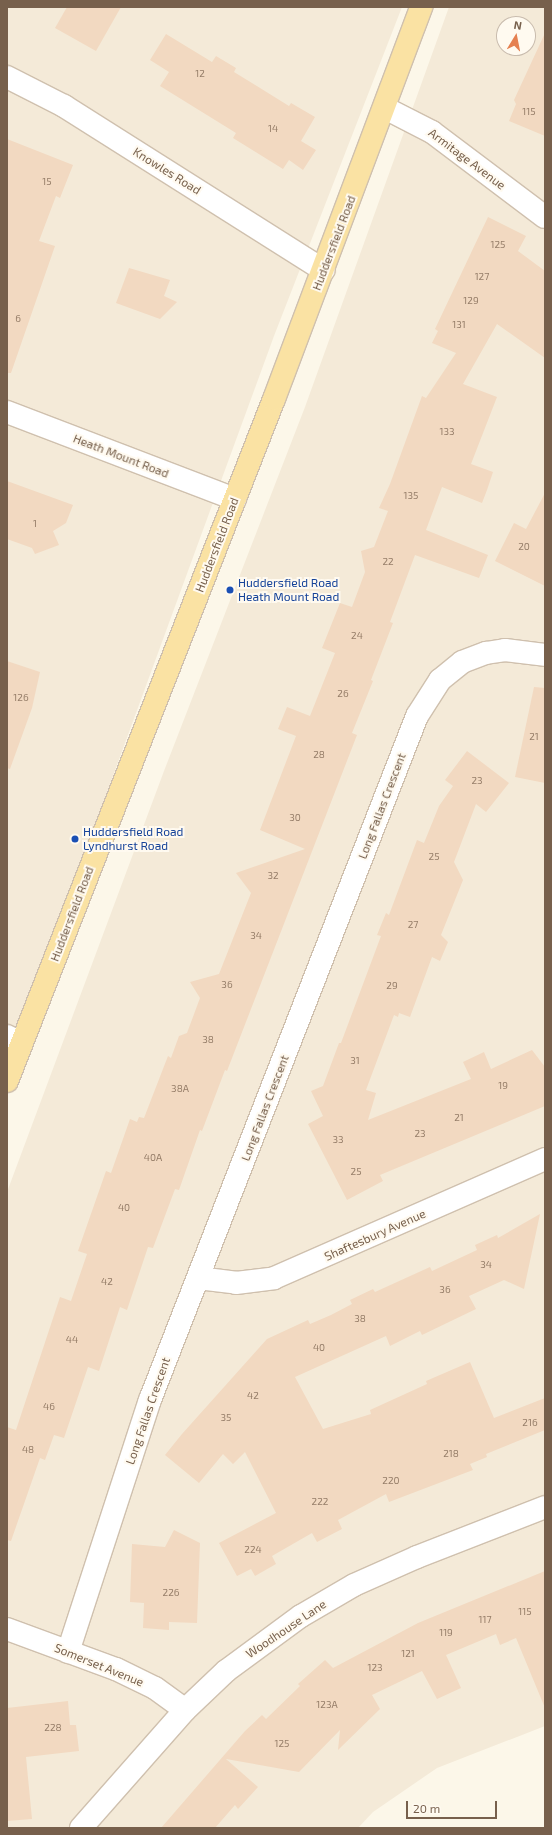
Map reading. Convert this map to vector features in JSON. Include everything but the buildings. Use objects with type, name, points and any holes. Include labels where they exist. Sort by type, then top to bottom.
[{"type":"main road","name":"Huddersfield Road","points":[[7,1081],[14,1040],[235,499],[385,108],[421,7]]},
{"type":"street","name":"Knowles Road","points":[[7,77],[64,106],[323,270]]},
{"type":"street","name":"Armitage Avenue","points":[[385,108],[432,132],[545,217]]},
{"type":"street","name":"Heath Mount Road","points":[[7,412],[235,499]]},
{"type":"street","name":"Long Fallas Crescent","points":[[68,1652],[150,1400],[424,702],[449,671],[477,656],[505,650],[545,655]]},
{"type":"street","name":"Shaftesbury Avenue","points":[[198,1278],[236,1283],[274,1278],[545,1159]]},
{"type":"street","name":"Woodhouse Lane","points":[[81,1828],[185,1710],[226,1671],[260,1644],[301,1616],[354,1585],[417,1557],[545,1507]]},
{"type":"street","name":"Somerset Avenue","points":[[7,1629],[131,1676],[155,1688],[185,1710]]},
{"type":"shaded area","points":[[7,7],[402,7],[274,336],[106,795],[7,1051]]},
{"type":"shaded area","points":[[449,7],[545,7],[545,1726],[437,1768],[373,1812],[358,1828],[7,1828],[7,1192],[164,771],[305,407]]},
{"type":"place","name":"Huddersfield Road Heath Mount Road","points":[[230,590]]},
{"type":"place","name":"Huddersfield Road Lyndhurst Road","points":[[75,839]]}]
